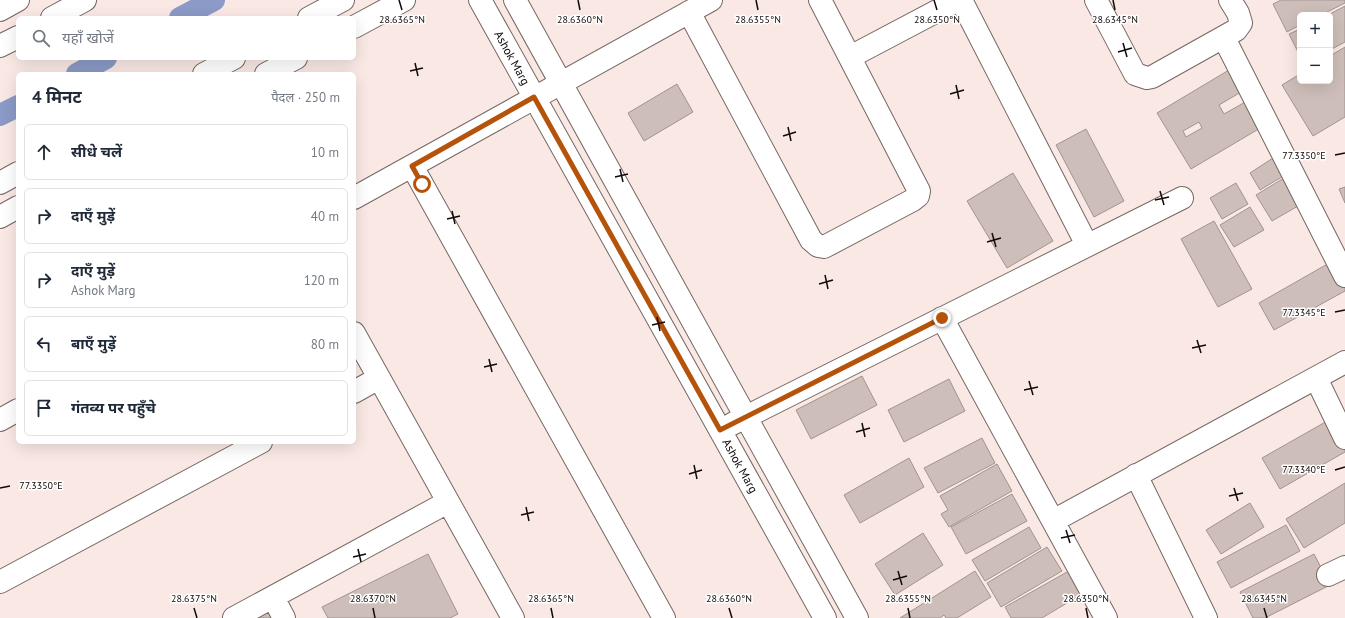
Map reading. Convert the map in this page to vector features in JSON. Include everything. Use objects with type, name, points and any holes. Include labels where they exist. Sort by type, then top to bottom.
[{"type":"street","points":[[0,10],[18,0]]},
{"type":"street","points":[[56,16],[86,0]]},
{"type":"street","points":[[313,16],[343,0]]},
{"type":"street","points":[[356,26],[404,0]]},
{"type":"street","name":"Ashok Marg","points":[[480,0],[825,618]]},
{"type":"street","points":[[514,0],[857,618]]},
{"type":"street","points":[[356,197],[711,0]]},
{"type":"street","points":[[689,12],[811,240],[818,246],[824,247],[914,200],[918,196],[919,191],[820,0]]},
{"type":"street","points":[[850,57],[959,0],[1087,245]]},
{"type":"street","points":[[1096,0],[1135,74],[1147,78],[1152,77],[1236,30],[1241,23],[1238,13],[1230,0]]},
{"type":"street","points":[[0,46],[16,38]]},
{"type":"street","points":[[1224,38],[1345,276]]},
{"type":"street","points":[[209,72],[230,60]]},
{"type":"street","points":[[270,72],[292,60]]},
{"type":"street","points":[[412,166],[664,618]]},
{"type":"street","points":[[0,183],[16,174]]},
{"type":"street","points":[[720,430],[1182,198]]},
{"type":"street","points":[[0,217],[16,208]]},
{"type":"street","points":[[942,318],[1106,618]]},
{"type":"street","points":[[356,337],[513,618]]},
{"type":"street","points":[[1053,521],[1345,362]]},
{"type":"street","points":[[356,391],[379,378]]},
{"type":"street","points":[[1316,378],[1345,438]]},
{"type":"street","points":[[0,420],[16,411]]},
{"type":"street","points":[[0,582],[257,444]]},
{"type":"street","points":[[1136,475],[1206,618]]},
{"type":"street","points":[[234,618],[448,502]]},
{"type":"street","points":[[273,597],[284,618]]},
{"type":"building","points":[[1281,0],[1345,0],[1345,3],[1327,12],[1297,12],[1297,27],[1287,32],[1273,4]]},
{"type":"building","points":[[1345,6],[1345,42],[1333,48],[1333,48],[1333,12]]},
{"type":"building","points":[[1297,30],[1297,50],[1289,34]]},
{"type":"building","points":[[1345,47],[1345,117],[1313,136],[1282,85],[1297,76],[1297,84],[1333,84],[1333,54]]},
{"type":"building","points":[[1229,70],[1241,92],[1219,105],[1224,114],[1247,101],[1262,127],[1191,169],[1157,113]],"holes":[[[1199,122],[1202,128],[1186,137],[1183,131]]]},
{"type":"building","points":[[677,84],[693,112],[644,141],[628,113]]},
{"type":"building","points":[[1086,129],[1124,201],[1094,217],[1056,145]]},
{"type":"building","points":[[1276,156],[1287,174],[1260,190],[1250,173]]},
{"type":"building","points":[[1013,173],[1053,241],[1007,268],[967,201]]},
{"type":"building","points":[[1289,175],[1305,202],[1272,221],[1256,195]]},
{"type":"building","points":[[1236,183],[1248,204],[1222,219],[1210,198]]},
{"type":"building","points":[[1345,187],[1345,203],[1339,189]]},
{"type":"building","points":[[1250,207],[1264,230],[1234,247],[1220,225]]},
{"type":"building","points":[[1214,221],[1252,289],[1218,307],[1181,239]]},
{"type":"building","points":[[1331,262],[1345,287],[1345,291],[1274,330],[1259,303]]},
{"type":"building","points":[[862,376],[877,405],[811,439],[796,410]]},
{"type":"building","points":[[949,379],[965,411],[904,442],[888,410]]},
{"type":"building","points":[[1329,420],[1345,449],[1345,452],[1280,489],[1262,458]]},
{"type":"building","points":[[982,438],[995,463],[938,493],[924,468]]},
{"type":"building","points":[[909,458],[924,487],[860,523],[844,495]]},
{"type":"building","points":[[997,464],[1012,491],[949,527],[941,514],[948,510],[940,496]]},
{"type":"building","points":[[1345,483],[1345,523],[1304,548],[1286,519]]},
{"type":"building","points":[[1012,494],[1027,521],[966,554],[951,527]]},
{"type":"building","points":[[1250,503],[1264,527],[1221,554],[1206,530]]},
{"type":"building","points":[[1286,525],[1300,551],[1231,588],[1217,562]]},
{"type":"building","points":[[1029,527],[1041,548],[985,581],[972,560]]},
{"type":"building","points":[[923,533],[943,565],[895,595],[875,564]]},
{"type":"building","points":[[1047,547],[1062,571],[1001,607],[987,583]]},
{"type":"building","points":[[428,554],[458,614],[450,618],[328,618],[322,607]]},
{"type":"building","points":[[1314,554],[1330,585],[1265,618],[1253,618],[1240,592]]},
{"type":"building","points":[[1074,568],[1087,591],[1042,618],[1011,618],[1005,607]]},
{"type":"building","points":[[975,571],[991,597],[957,618],[946,618],[944,615],[940,618],[900,618]]},
{"type":"building","points":[[269,611],[273,618],[257,618]]},
{"type":"waterway","points":[[184,16],[214,0]]},
{"type":"waterway","points":[[81,72],[102,60]]},
{"type":"waterway","points":[[0,115],[16,107]]},
{"type":"route","points":[[422,184],[412,166],[534,97],[720,430],[942,318]]}]
